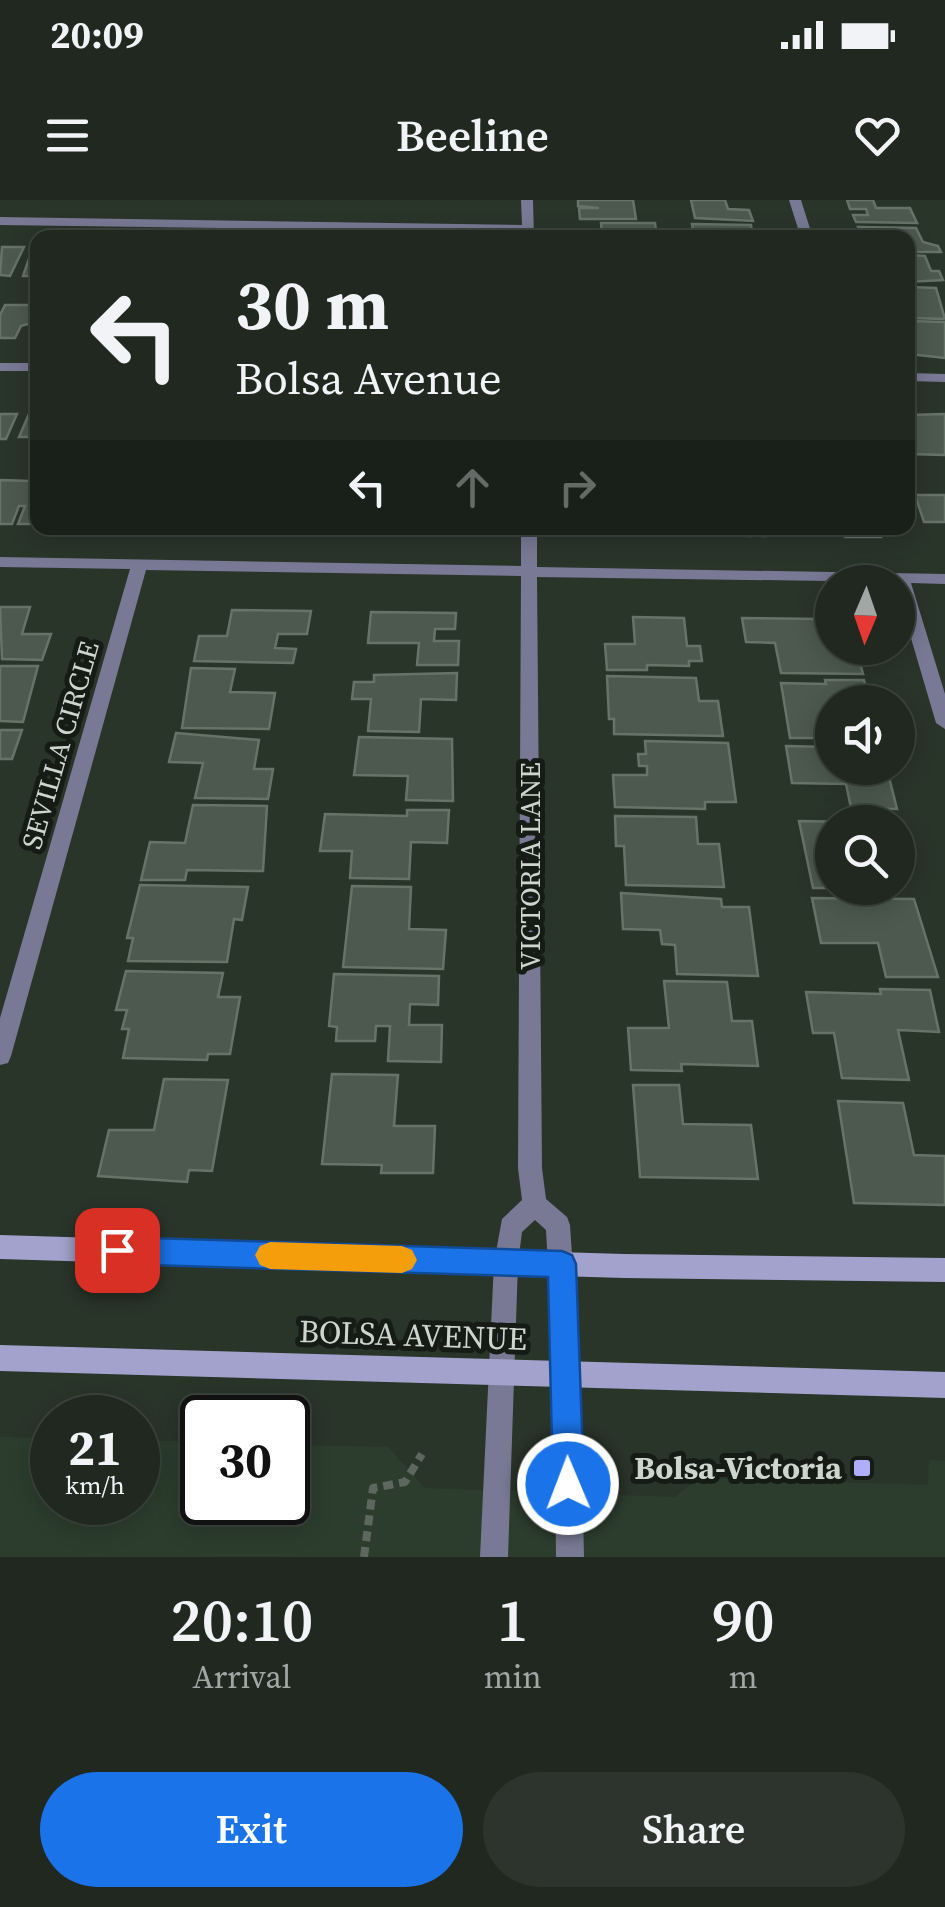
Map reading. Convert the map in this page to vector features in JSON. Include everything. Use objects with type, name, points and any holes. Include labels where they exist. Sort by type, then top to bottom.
[{"type":"main road","points":[[0,1247],[506,1263],[945,1270]]},
{"type":"main road","name":"BOLSA AVENUE","points":[[0,1358],[945,1385]]},
{"type":"street","points":[[527,200],[528,230]]},
{"type":"street","points":[[796,200],[805,230]]},
{"type":"street","points":[[0,221],[396,230]]},
{"type":"street","points":[[0,367],[30,367]]},
{"type":"street","points":[[915,377],[945,378]]},
{"type":"street","name":"VICTORIA LANE","points":[[530,535],[530,1168],[535,1204],[558,1225],[568,1374],[570,1557]]},
{"type":"street","points":[[0,562],[815,577]]},
{"type":"street","name":"SEVILLA CIRCLE","points":[[0,1056],[140,564]]},
{"type":"street","points":[[915,578],[945,579]]},
{"type":"street","points":[[915,624],[945,723]]},
{"type":"street","points":[[494,1557],[506,1263],[511,1227],[535,1204]]},
{"type":"path","points":[[364,1557],[373,1488],[406,1482],[422,1454]]},
{"type":"shaded area","points":[[0,1437],[30,1438],[30,1525],[160,1525],[160,1441],[180,1441],[180,1525],[310,1525],[310,1445],[388,1447],[425,1488],[675,1497],[699,1478],[928,1485],[929,1460],[945,1461],[945,1557],[0,1557]]},
{"type":"building","points":[[578,200],[633,200],[636,219],[580,219],[579,208],[599,208],[578,206]]},
{"type":"building","points":[[691,200],[725,200],[728,209],[749,210],[753,221],[695,218]]},
{"type":"building","points":[[847,200],[873,200],[876,208],[910,208],[917,223],[856,222],[853,215],[868,215],[866,209],[850,209]]},
{"type":"building","points":[[601,223],[655,223],[656,230],[602,230]]},
{"type":"building","points":[[692,224],[751,225],[752,230],[693,230]]},
{"type":"building","points":[[858,227],[916,228],[923,242],[938,246],[941,252],[915,252],[915,230]]},
{"type":"building","points":[[2,247],[24,247],[10,276],[0,275]]},
{"type":"building","points":[[915,255],[925,256],[931,271],[939,271],[943,280],[915,282]]},
{"type":"building","points":[[30,256],[30,276],[23,276]]},
{"type":"building","points":[[915,287],[936,288],[945,319],[915,318]]},
{"type":"building","points":[[5,305],[30,305],[30,323],[21,326],[15,338],[0,338],[0,315]]},
{"type":"building","points":[[915,321],[945,322],[945,358],[915,355]]},
{"type":"building","points":[[0,414],[17,414],[6,439],[0,439]]},
{"type":"building","points":[[29,414],[30,414],[30,437],[19,437]]},
{"type":"building","points":[[945,414],[945,455],[915,454],[915,415]]},
{"type":"building","points":[[0,480],[30,481],[30,524],[18,524],[25,506],[19,506],[12,524],[0,524]]},
{"type":"building","points":[[915,495],[945,495],[945,522],[924,522]]},
{"type":"building","points":[[845,535],[881,537],[845,537]]},
{"type":"building","points":[[0,607],[30,607],[22,634],[51,634],[42,660],[2,659]]},
{"type":"building","points":[[232,610],[311,611],[307,634],[278,634],[275,648],[296,649],[293,663],[194,661],[199,636],[227,636]]},
{"type":"building","points":[[371,612],[456,613],[455,629],[435,629],[434,641],[459,641],[458,665],[417,665],[419,643],[368,643]]},
{"type":"building","points":[[633,617],[684,618],[687,646],[700,646],[702,661],[689,661],[689,666],[647,665],[647,670],[607,670],[605,644],[635,644]]},
{"type":"building","points":[[742,618],[815,619],[815,665],[861,665],[863,674],[781,673],[775,643],[746,642]]},
{"type":"building","points":[[0,666],[38,666],[23,722],[0,721]]},
{"type":"building","points":[[191,668],[235,669],[230,692],[275,693],[269,729],[182,728]]},
{"type":"building","points":[[457,673],[456,700],[421,699],[419,732],[368,731],[371,699],[352,699],[354,682],[374,682],[374,675]]},
{"type":"building","points":[[607,676],[696,678],[699,701],[718,701],[723,736],[614,734],[614,719],[609,719]]},
{"type":"building","points":[[825,680],[864,680],[865,685],[815,685],[815,738],[790,738],[781,683],[826,684]]},
{"type":"building","points":[[0,730],[22,730],[12,759],[0,759]]},
{"type":"building","points":[[176,733],[259,740],[254,769],[273,769],[268,799],[195,798],[203,763],[169,762]]},
{"type":"building","points":[[359,737],[452,739],[453,801],[406,800],[408,776],[354,775]]},
{"type":"building","points":[[645,741],[728,743],[736,802],[705,802],[705,809],[615,807],[613,775],[647,775],[647,766],[639,766],[638,754],[646,754]]},
{"type":"building","points":[[786,746],[815,747],[815,783],[792,783]]},
{"type":"building","points":[[846,785],[891,785],[896,805],[850,805]]},
{"type":"building","points":[[193,805],[267,806],[263,871],[187,870],[185,880],[141,880],[150,842],[185,843]]},
{"type":"building","points":[[407,810],[449,810],[447,843],[411,842],[409,879],[350,878],[352,851],[320,851],[325,814],[407,816]]},
{"type":"building","points":[[615,816],[696,817],[698,844],[719,844],[724,887],[626,885],[624,846],[616,846]]},
{"type":"building","points":[[799,821],[815,821],[815,888],[813,888]]},
{"type":"building","points":[[140,885],[248,887],[242,920],[234,919],[227,962],[128,961],[133,938],[127,938]]},
{"type":"building","points":[[352,886],[411,887],[409,929],[446,930],[443,969],[343,967]]},
{"type":"building","points":[[621,893],[721,899],[722,907],[749,907],[758,976],[677,974],[675,945],[662,944],[660,930],[623,929]]},
{"type":"building","points":[[812,898],[815,905],[915,902],[938,977],[886,977],[878,943],[821,943]]},
{"type":"building","points":[[126,971],[223,973],[218,997],[240,997],[230,1054],[208,1054],[207,1060],[123,1058],[129,1029],[122,1029],[127,1010],[116,1010]]},
{"type":"building","points":[[334,974],[439,976],[438,1005],[410,1004],[409,1025],[442,1025],[441,1062],[388,1061],[390,1026],[376,1026],[375,1041],[336,1041],[337,1027],[329,1026]]},
{"type":"building","points":[[664,981],[727,982],[732,1021],[752,1021],[758,1066],[681,1064],[682,1071],[631,1070],[628,1028],[669,1028]]},
{"type":"building","points":[[880,989],[930,990],[939,1032],[898,1030],[909,1080],[842,1078],[834,1033],[813,1033],[806,992],[881,994]]},
{"type":"building","points":[[332,1074],[398,1075],[394,1126],[435,1126],[433,1173],[381,1173],[382,1165],[322,1164]]},
{"type":"building","points":[[164,1079],[228,1080],[212,1171],[189,1170],[187,1182],[98,1176],[109,1130],[154,1130]]},
{"type":"building","points":[[633,1085],[679,1085],[683,1124],[751,1125],[758,1179],[640,1177]]},
{"type":"building","points":[[838,1101],[903,1103],[914,1155],[945,1156],[945,1205],[854,1203]]},
{"type":"slow traffic","points":[[270,1255],[402,1260]]},
{"type":"place","name":"Bolsa-Victoria","points":[[862,1468]]},
{"type":"route","points":[[117,1250],[562,1264],[568,1484]]}]
